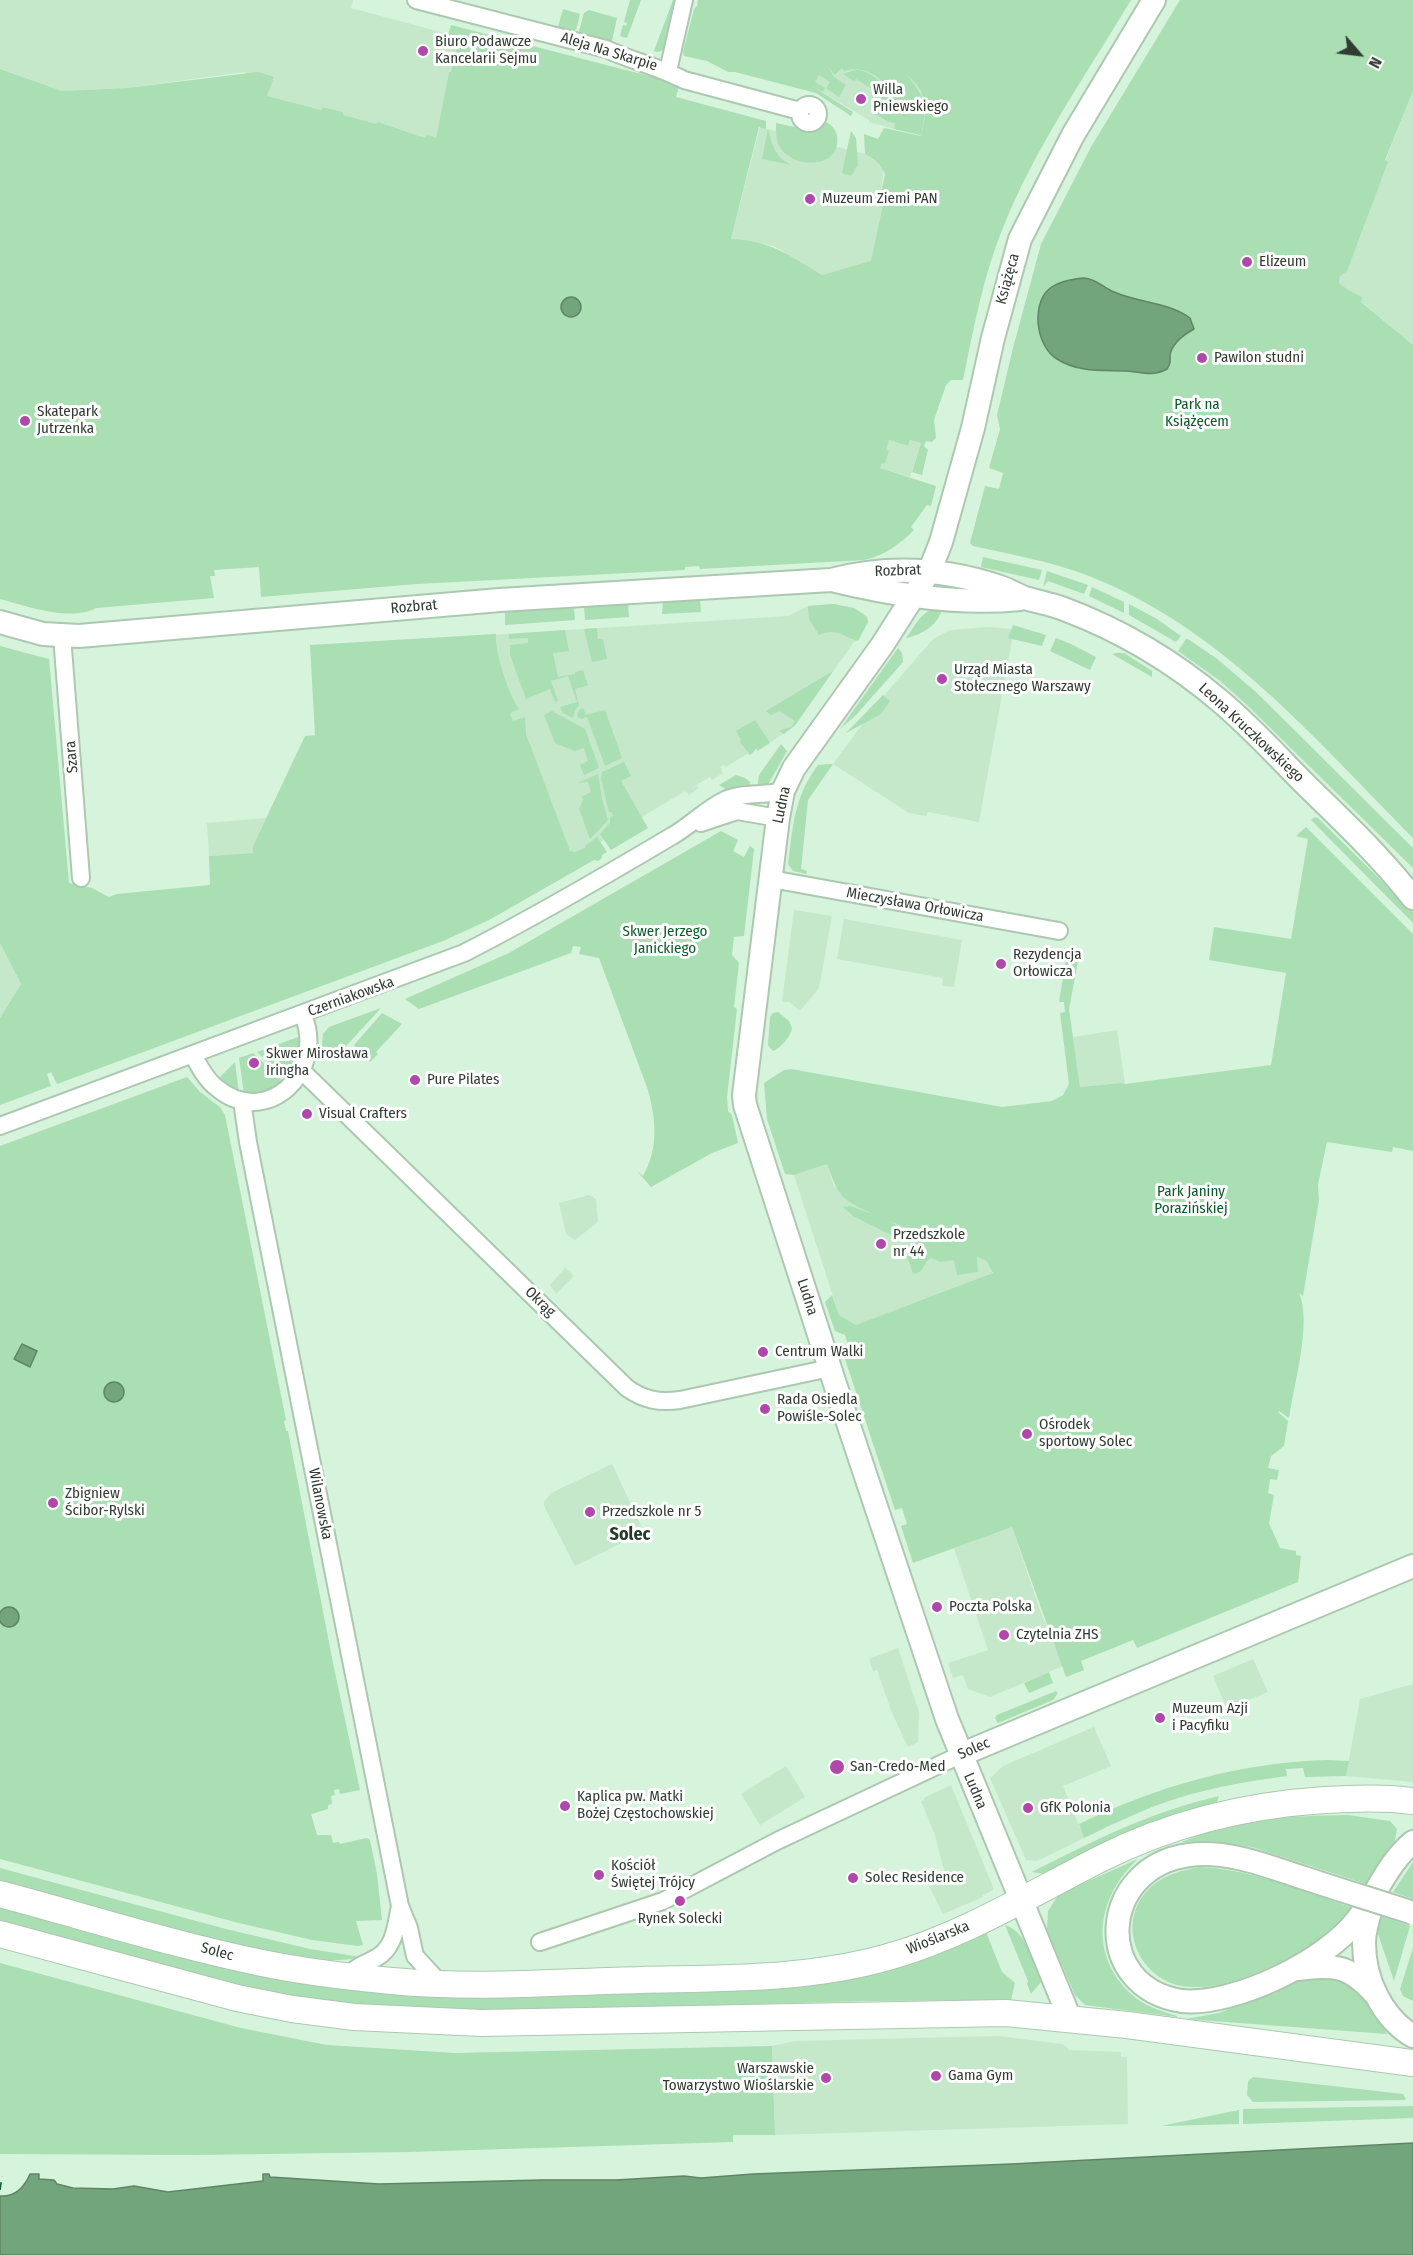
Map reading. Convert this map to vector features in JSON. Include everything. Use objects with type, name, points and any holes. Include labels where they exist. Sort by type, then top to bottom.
[{"type":"main road","name":"Wioślarska","points":[[440,1983],[770,1977],[808,1974],[905,1952],[952,1934],[1102,1858],[1149,1837],[1240,1810],[1304,1801],[1374,1798],[1413,1801]]},
{"type":"main road","points":[[1304,1801],[1413,1818]]},
{"type":"main road","name":"Solec","points":[[0,1894],[262,1963],[397,1982],[440,1983]]},
{"type":"main road","points":[[0,1934],[266,2004],[336,2015],[415,2022],[533,2023],[984,2012],[1070,2019],[1218,2036],[1413,2063]]},
{"type":"main road","points":[[1218,2036],[1261,2033],[1413,2048]]},
{"type":"street","name":"Aleja Na Skarpie","points":[[416,0],[464,6],[606,49],[632,61],[668,71],[684,80],[800,111]]},
{"type":"street","points":[[668,71],[684,0]]},
{"type":"street","name":"Książęca","points":[[923,583],[941,542],[965,459],[993,338],[1020,239],[1073,135],[1154,0]]},
{"type":"street","name":"Rozbrat","points":[[0,622],[43,634],[62,636],[489,601],[831,580],[860,573],[923,583]]},
{"type":"street","name":"Leona Kruczkowskiego","points":[[923,583],[955,574],[1002,587],[1025,598],[1064,609],[1116,632],[1156,655],[1203,687],[1237,717],[1390,869],[1413,898]]},
{"type":"street","name":"Ludna","points":[[923,583],[794,768],[783,791],[745,1088],[745,1106],[960,1755],[1070,2019]]},
{"type":"street","name":"Szara","points":[[62,636],[81,878]]},
{"type":"street","name":"Czerniakowska","points":[[0,1126],[303,1015],[464,953],[518,926],[684,830],[727,799],[783,791]]},
{"type":"street","name":"Czerniakowska","points":[[684,830],[730,812],[741,811],[778,818]]},
{"type":"street","name":"Leona Kruczkowskiego","points":[[1390,869],[1413,882]]},
{"type":"street","name":"Mieczysława Orłowicza","points":[[771,879],[1059,931]]},
{"type":"street","points":[[193,1054],[205,1076],[217,1088],[242,1101],[262,1100],[290,1086],[303,1071],[309,1040],[303,1015]]},
{"type":"street","name":"Okrąg","points":[[303,1071],[624,1385],[638,1395],[657,1401],[680,1400],[830,1368]]},
{"type":"street","name":"Wilanowska","points":[[242,1101],[250,1152],[400,1906],[409,1928],[415,1956],[440,1983]]},
{"type":"street","name":"Solec","points":[[540,1942],[663,1901],[777,1841],[960,1755],[1413,1566]]},
{"type":"street","points":[[1413,1842],[1401,1852],[1374,1896],[1345,1935],[1295,1970],[1243,1992],[1206,2000],[1182,2001],[1156,1993],[1137,1978],[1125,1963],[1118,1943],[1117,1922],[1121,1905],[1142,1875],[1162,1862],[1197,1854],[1237,1857],[1413,1913]]},
{"type":"street","points":[[1374,1896],[1365,1930],[1367,1966],[1376,1994],[1391,2019],[1413,2036]]},
{"type":"street","name":"Wilanowska","points":[[347,1976],[359,1964],[370,1962],[385,1953],[394,1936],[400,1906]]},
{"type":"street","points":[[1295,1970],[1332,1966],[1343,1968],[1361,1979],[1376,1994]]},
{"type":"shaded area","points":[[0,0],[353,0],[351,8],[459,37],[451,72],[449,72],[436,138],[426,138],[378,122],[377,125],[342,115],[343,112],[323,107],[321,110],[266,96],[244,72],[127,88],[61,91],[0,69]]},
{"type":"shaded area","points":[[831,27],[898,67],[914,81],[927,109],[921,136],[869,122],[812,86]]},
{"type":"shaded area","points":[[1413,91],[1413,345],[1339,283],[1341,272]]},
{"type":"shaded area","name":"Muzeum Ziemi PAN","points":[[760,127],[865,154],[884,170],[879,202],[883,203],[871,262],[822,275],[774,246],[731,239]]},
{"type":"shaded area","points":[[1084,278],[1124,296],[1172,309],[1190,318],[1194,329],[1183,336],[1173,347],[1167,369],[1152,373],[1082,369],[1057,359],[1050,353],[1044,345],[1038,325],[1043,296],[1057,284]]},
{"type":"shaded area","points":[[571,297],[578,300],[581,307],[578,314],[571,317],[564,314],[561,307],[564,300]]},
{"type":"shaded area","points":[[889,440],[908,446],[910,440],[921,443],[910,477],[880,468],[882,463],[885,464],[889,452],[886,450]]},
{"type":"shaded area","points":[[830,604],[854,608],[866,615],[868,622],[858,641],[854,642],[794,727],[757,751],[757,748],[750,755],[747,754],[726,767],[724,765],[720,767],[723,773],[712,780],[710,777],[691,788],[698,786],[699,788],[689,795],[685,791],[559,867],[474,636],[788,616],[808,606]]},
{"type":"shaded area","points":[[987,627],[1014,629],[979,822],[928,812],[926,816],[909,813],[833,764],[881,699],[933,639],[950,630]]},
{"type":"shaded area","points":[[266,818],[253,846],[253,853],[209,856],[207,823]]},
{"type":"shaded area","points":[[794,910],[832,916],[819,988],[800,1011],[789,1002],[782,1002]]},
{"type":"shaded area","points":[[844,919],[962,940],[954,987],[942,986],[943,978],[837,959]]},
{"type":"shaded area","points":[[0,943],[21,984],[0,1018]]},
{"type":"shaded area","points":[[1117,1030],[1125,1084],[1080,1087],[1073,1037]]},
{"type":"shaded area","name":"Przedszkole nr 44","points":[[827,1164],[834,1186],[986,1261],[993,1274],[856,1325],[839,1315],[794,1175]]},
{"type":"shaded area","points":[[589,1195],[596,1199],[598,1222],[575,1240],[566,1234],[559,1203]]},
{"type":"shaded area","points":[[565,1268],[574,1276],[556,1294],[550,1285]]},
{"type":"shaded area","points":[[22,1344],[37,1351],[30,1367],[14,1359]]},
{"type":"shaded area","points":[[114,1382],[121,1385],[124,1392],[121,1399],[114,1402],[107,1399],[104,1392],[107,1385]]},
{"type":"shaded area","name":"Przedszkole nr 5","points":[[612,1464],[644,1532],[575,1566],[544,1502],[551,1493]]},
{"type":"shaded area","points":[[1012,1527],[1040,1610],[1063,1666],[990,1697],[968,1689],[963,1675],[953,1678],[948,1663],[988,1650],[954,1548]]},
{"type":"shaded area","points":[[9,1607],[16,1610],[19,1617],[16,1624],[9,1627],[2,1624],[-1,1617],[2,1610]]},
{"type":"shaded area","points":[[898,1648],[919,1712],[918,1742],[908,1747],[892,1713],[877,1670],[873,1671],[869,1659]]},
{"type":"shaded area","points":[[1253,1659],[1268,1692],[1227,1709],[1213,1676]]},
{"type":"shaded area","points":[[1413,1684],[1413,1782],[1346,1776],[1360,1699]]},
{"type":"shaded area","points":[[1094,1727],[1111,1766],[1063,1786],[1084,1838],[1037,1861],[1026,1860],[990,1778],[1003,1766]]},
{"type":"shaded area","points":[[786,1766],[805,1797],[760,1825],[741,1794]]},
{"type":"shaded area","points":[[951,1785],[993,1890],[983,1897],[943,1914],[929,1886],[947,1882],[935,1835],[921,1801]]},
{"type":"shaded area","points":[[998,2036],[1062,2044],[1069,2050],[1121,2052],[1121,2057],[1127,2057],[1128,2124],[775,2135],[772,2046],[794,2041]]},
{"type":"shaded area","points":[[1413,2143],[1413,2255],[0,2255],[0,2196],[18,2191],[30,2174],[39,2174],[39,2179],[54,2180],[57,2184],[73,2188],[113,2189],[134,2186],[168,2192],[263,2181],[263,2174],[269,2174],[270,2177],[379,2184],[616,2180],[684,2176],[701,2178]]},
{"type":"green space","points":[[630,0],[641,0],[627,38],[620,36],[623,25],[626,26],[627,23],[624,22]]},
{"type":"green space","points":[[673,0],[677,0],[666,49],[654,51]]},
{"type":"green space","points":[[698,0],[1131,0],[1045,141],[1015,200],[989,266],[963,380],[951,380],[946,385],[934,420],[936,438],[932,442],[926,441],[924,446],[928,450],[922,475],[912,472],[921,443],[910,440],[908,446],[889,440],[886,450],[889,451],[885,464],[882,463],[880,468],[936,486],[931,506],[927,505],[911,527],[914,530],[903,540],[891,549],[864,560],[700,569],[699,566],[685,567],[685,570],[417,584],[261,597],[259,567],[214,570],[215,576],[210,576],[214,598],[96,608],[74,613],[35,609],[0,599],[0,69],[62,91],[127,88],[258,72],[274,77],[267,96],[321,110],[323,107],[343,112],[343,115],[376,124],[378,122],[425,138],[427,135],[436,138],[449,72],[451,72],[459,38],[448,35],[451,25],[676,83],[679,86],[676,97],[766,121],[766,129],[759,127],[731,239],[769,246],[822,275],[871,261],[883,204],[879,202],[885,174],[877,162],[865,154],[864,134],[878,139],[884,128],[921,136],[925,110],[924,102],[919,88],[906,74],[923,102],[924,116],[921,135],[894,129],[895,123],[875,114],[880,107],[888,111],[892,104],[856,79],[854,81],[843,74],[857,70],[867,73],[896,97],[898,96],[880,79],[868,72],[853,69],[844,71],[842,68],[835,75],[827,65],[834,77],[846,85],[839,97],[826,88],[830,82],[819,75],[815,82],[825,88],[823,92],[812,86],[853,112],[851,116],[816,93],[728,72],[707,61],[684,56],[683,52]]},
{"type":"green space","name":"Park na Książęcem","points":[[1180,0],[1413,0],[1413,91],[1385,160],[1388,162],[1347,271],[1340,276],[1339,283],[1362,297],[1361,302],[1413,345],[1413,838],[1301,724],[1262,688],[1178,623],[1133,596],[1084,574],[973,546],[970,543],[985,486],[999,489],[1003,473],[989,468],[1000,429],[997,415],[1041,244],[1091,147]]},
{"type":"green space","points":[[563,9],[580,14],[576,30],[558,27]]},
{"type":"green space","points":[[589,10],[617,18],[612,41],[579,31],[584,13]]},
{"type":"green space","points":[[826,122],[832,126],[837,136],[836,147],[832,155],[824,160],[804,162],[794,159],[785,154],[779,146],[776,123],[812,131]]},
{"type":"green space","points":[[768,129],[775,150],[792,165],[762,159]]},
{"type":"green space","points":[[851,131],[856,138],[858,165],[851,176],[842,173]]},
{"type":"green space","points":[[983,557],[1042,570],[1039,580],[981,567]]},
{"type":"green space","points":[[1047,571],[1088,585],[1084,594],[1048,581],[1043,587]]},
{"type":"green space","points":[[1092,587],[1124,602],[1124,613],[1089,596]]},
{"type":"green space","points":[[700,600],[701,612],[662,614],[663,602]]},
{"type":"green space","points":[[628,604],[629,617],[585,620],[584,607]]},
{"type":"green space","points":[[834,604],[854,608],[867,617],[868,622],[858,641],[835,632],[819,635],[809,619],[808,606]]},
{"type":"green space","points":[[1129,604],[1157,619],[1181,636],[1176,642],[1129,615]]},
{"type":"green space","points":[[943,607],[934,624],[919,634],[906,638],[925,613]]},
{"type":"green space","points":[[574,608],[575,620],[505,625],[505,612]]},
{"type":"green space","points":[[1013,625],[1046,635],[1042,646],[1008,638]]},
{"type":"green space","points":[[597,628],[598,639],[603,639],[607,659],[592,662],[584,629]]},
{"type":"green space","points":[[565,630],[569,651],[553,653],[558,677],[583,670],[588,685],[575,689],[579,705],[573,718],[563,713],[560,707],[577,702],[568,676],[551,681],[558,701],[555,702],[550,689],[526,699],[510,655],[510,645],[528,643],[528,638],[509,639],[509,634]]},
{"type":"green space","points":[[496,634],[497,650],[503,672],[510,693],[519,709],[510,713],[513,721],[525,717],[526,734],[570,851],[575,852],[585,848],[597,837],[607,852],[602,855],[602,858],[598,861],[594,860],[489,920],[443,941],[57,1084],[51,1072],[47,1074],[51,1086],[0,1105],[0,1018],[21,984],[0,943],[0,646],[49,659],[69,883],[92,888],[109,897],[117,894],[210,885],[209,856],[253,853],[253,846],[305,736],[315,735],[310,645]]},
{"type":"green space","points":[[1056,638],[1096,657],[1090,670],[1050,651]]},
{"type":"green space","points":[[1186,639],[1216,658],[1256,692],[1413,848],[1413,868],[1247,705],[1219,680],[1178,651]]},
{"type":"green space","points":[[898,648],[902,653],[903,662],[856,715],[840,729]]},
{"type":"green space","points":[[1124,653],[1152,671],[1152,677],[1112,654]]},
{"type":"green space","points":[[833,671],[796,724],[784,734],[779,731],[792,726],[795,721],[780,711],[771,715],[766,711]]},
{"type":"green space","points":[[883,695],[890,701],[881,714],[846,733]]},
{"type":"green space","points":[[583,708],[586,715],[605,710],[622,758],[605,766],[587,717],[581,719],[577,717],[579,710]]},
{"type":"green space","points":[[552,711],[585,729],[599,768],[584,775],[580,765],[588,761],[584,748],[575,751],[555,743],[544,715]]},
{"type":"green space","points":[[755,720],[770,743],[757,751],[757,748],[750,755],[740,742],[736,731]]},
{"type":"green space","points":[[781,744],[787,751],[769,783],[757,789],[759,775]]},
{"type":"green space","points":[[624,762],[631,776],[621,781],[648,828],[611,850],[600,834],[610,823],[610,817],[613,816],[609,812],[601,779],[602,772]]},
{"type":"green space","points":[[833,764],[808,800],[801,869],[807,871],[806,874],[793,871],[788,864],[793,824],[799,800],[818,765]]},
{"type":"green space","points":[[598,774],[608,820],[590,839],[579,809],[583,800],[581,797],[591,792],[588,782],[577,783]]},
{"type":"green space","points":[[736,775],[750,782],[749,789],[729,791],[719,785]]},
{"type":"green space","points":[[1315,817],[1413,912],[1413,923],[1311,820]]},
{"type":"green space","name":"Park Janiny Porazińskiej","points":[[1306,827],[1413,934],[1413,1151],[1393,1147],[1392,1152],[1327,1142],[1318,1184],[1319,1200],[1303,1296],[1299,1293],[1304,1320],[1298,1371],[1289,1418],[1278,1412],[1288,1421],[1284,1446],[1271,1456],[1268,1468],[1279,1470],[1277,1480],[1270,1479],[1268,1493],[1274,1495],[1269,1523],[1280,1548],[1296,1551],[1296,1555],[1301,1556],[1298,1582],[1137,1648],[1133,1640],[1081,1661],[1084,1670],[1066,1677],[1012,1527],[913,1563],[901,1526],[907,1524],[902,1508],[895,1510],[844,1356],[850,1351],[845,1335],[835,1331],[825,1302],[832,1295],[839,1315],[856,1325],[993,1273],[986,1261],[977,1257],[978,1272],[957,1275],[954,1260],[941,1262],[931,1258],[920,1272],[913,1274],[904,1247],[929,1238],[890,1221],[904,1231],[899,1239],[853,1216],[843,1207],[850,1206],[875,1215],[855,1205],[839,1192],[827,1164],[794,1175],[785,1174],[767,1119],[764,1083],[784,1070],[791,1069],[1002,1107],[1052,1101],[1063,1095],[1069,1084],[1060,1013],[1065,1012],[1064,1002],[1059,1002],[1066,959],[1078,961],[1069,1009],[1080,1087],[1125,1084],[1271,1065],[1286,973],[1209,960],[1214,927],[1291,939],[1308,839],[1296,836]]},
{"type":"green space","name":"Skwer Jerzego Janickiego","points":[[721,831],[738,840],[733,851],[744,857],[750,846],[754,849],[744,936],[734,937],[732,955],[739,963],[734,1007],[737,1009],[727,1097],[728,1111],[732,1115],[738,1143],[712,1153],[651,1187],[637,1171],[643,1176],[652,1155],[654,1123],[651,1101],[599,958],[579,954],[581,947],[573,946],[571,953],[419,1009],[405,999],[509,953]]},
{"type":"green space","points":[[381,1008],[335,1058],[322,1046],[323,1034],[329,1027]]},
{"type":"green space","points":[[778,1012],[789,1021],[792,1028],[790,1035],[773,1051],[768,1045],[770,1017],[773,1013]]},
{"type":"green space","points":[[382,1013],[402,1024],[376,1052],[378,1054],[370,1062],[354,1045]]},
{"type":"green space","points":[[301,1036],[300,1060],[287,1080],[257,1052]]},
{"type":"green space","points":[[253,1053],[285,1083],[265,1092],[244,1094],[239,1058]]},
{"type":"green space","points":[[235,1062],[239,1093],[217,1080]]},
{"type":"green space","points":[[187,1077],[200,1092],[220,1107],[225,1115],[286,1420],[284,1421],[286,1431],[288,1431],[360,1790],[340,1794],[339,1789],[334,1790],[335,1795],[331,1796],[332,1804],[328,1805],[328,1809],[311,1814],[317,1835],[331,1835],[333,1843],[339,1842],[340,1844],[367,1838],[370,1840],[377,1874],[382,1920],[356,1921],[363,1945],[358,1946],[312,1940],[235,1922],[0,1859],[0,1146]]},
{"type":"green space","points":[[1049,1672],[1053,1683],[1029,1693],[1024,1683]]},
{"type":"green space","points":[[1056,1691],[1058,1693],[1053,1700],[998,1723],[995,1718],[997,1715]]},
{"type":"green space","points":[[1326,1760],[1349,1761],[1346,1776],[1305,1777],[1303,1768],[1286,1769],[1287,1776],[1245,1782],[1166,1802],[1084,1838],[1079,1824],[1139,1798],[1199,1779],[1261,1766]]},
{"type":"green space","points":[[1219,1796],[1217,1802],[1144,1825],[1050,1872],[1044,1874],[1032,1872],[1146,1819]]},
{"type":"green space","points":[[1347,1815],[1390,1821],[1397,1829],[1395,1840],[1369,1885],[1252,1847],[1212,1841],[1182,1842],[1242,1823],[1305,1816]]},
{"type":"green space","points":[[1138,1859],[1124,1874],[1106,1907],[1103,1925],[1108,1961],[1117,1978],[1131,1994],[1147,2005],[1177,2017],[1085,2005],[1075,1995],[1047,1930],[1048,1911],[1059,1894]]},
{"type":"green space","points":[[1413,1862],[1413,1899],[1393,1892]]},
{"type":"green space","points":[[1199,1867],[1259,1877],[1357,1909],[1347,1924],[1333,1934],[1262,1971],[1204,1987],[1175,1984],[1160,1978],[1139,1954],[1134,1939],[1133,1923],[1137,1907],[1151,1886],[1170,1875]]},
{"type":"green space","points":[[0,1868],[226,1929],[310,1949],[361,1957],[315,1960],[262,1952],[0,1881]]},
{"type":"green space","points":[[0,1905],[468,1994],[773,1989],[830,1982],[986,1932],[1002,1972],[1015,1983],[1011,2000],[863,2001],[444,2013],[331,2004],[241,1987],[0,1922]]},
{"type":"green space","points":[[1380,1916],[1410,1926],[1394,1981],[1376,1928]]},
{"type":"green space","points":[[1005,1925],[1013,1928],[1019,1934],[1032,1958],[1041,1982],[1031,1994],[1028,1981]]},
{"type":"green space","points":[[1413,1948],[1413,2001],[1403,1996],[1400,1989]]},
{"type":"green space","points":[[0,1963],[241,2028],[327,2045],[455,2053],[772,2046],[775,2135],[733,2135],[733,2142],[408,2152],[195,2155],[0,2154]]},
{"type":"green space","points":[[1319,1973],[1357,1985],[1387,2034],[1186,2019],[1219,2013]]},
{"type":"green space","points":[[1253,2077],[1403,2094],[1406,2099],[1253,2102],[1247,2095],[1248,2081]]},
{"type":"green space","points":[[1413,2106],[1413,2118],[1243,2124],[1243,2109]]},
{"type":"green space","points":[[1239,2110],[1239,2124],[1161,2126]]},
{"type":"ferry route","points":[[0,2190],[2,2176]]},
{"type":"place","name":"Biuro Podawcze Kancelarii Sejmu","points":[[423,51]]},
{"type":"place","name":"Willa Pniewskiego","points":[[861,99]]},
{"type":"place","name":"Muzeum Ziemi PAN","points":[[810,199]]},
{"type":"place","name":"Elizeum","points":[[1247,262]]},
{"type":"place","name":"Pawilon studni","points":[[1202,358]]},
{"type":"place","name":"Skatepark Jutrzenka","points":[[25,421]]},
{"type":"place","name":"Urząd Miasta Stołecznego Warszawy","points":[[942,679]]},
{"type":"place","name":"Rezydencja Orłowicza","points":[[1001,964]]},
{"type":"place","name":"Skwer Mirosława Iringha","points":[[254,1063]]},
{"type":"place","name":"Pure Pilates","points":[[415,1080]]},
{"type":"place","name":"Visual Crafters","points":[[307,1114]]},
{"type":"place","name":"Przedszkole nr 44","points":[[881,1244]]},
{"type":"place","name":"Centrum Walki","points":[[763,1352]]},
{"type":"place","name":"Rada Osiedla Powiśle-Solec","points":[[765,1409]]},
{"type":"place","name":"Ośrodek sportowy Solec","points":[[1027,1434]]},
{"type":"place","name":"Zbigniew Ścibor-Rylski","points":[[53,1503]]},
{"type":"place","name":"Przedszkole nr 5","points":[[590,1512]]},
{"type":"place","name":"Poczta Polska","points":[[937,1607]]},
{"type":"place","name":"Czytelnia ZHS","points":[[1004,1635]]},
{"type":"place","name":"Muzeum Azji i Pacyfiku","points":[[1160,1718]]},
{"type":"place","name":"San-Credo-Med","points":[[837,1767]]},
{"type":"place","name":"Kaplica pw. Matki Bożej Częstochowskiej","points":[[565,1806]]},
{"type":"place","name":"GfK Polonia","points":[[1028,1808]]},
{"type":"place","name":"Kościół Świętej Trójcy","points":[[599,1875]]},
{"type":"place","name":"Solec Residence","points":[[853,1878]]},
{"type":"place","name":"Rynek Solecki","points":[[680,1901]]},
{"type":"place","name":"Gama Gym","points":[[936,2076]]},
{"type":"place","name":"Warszawskie Towarzystwo Wioślarskie","points":[[826,2078]]},
{"type":"district","name":"Solec","points":[[630,1535]]}]
